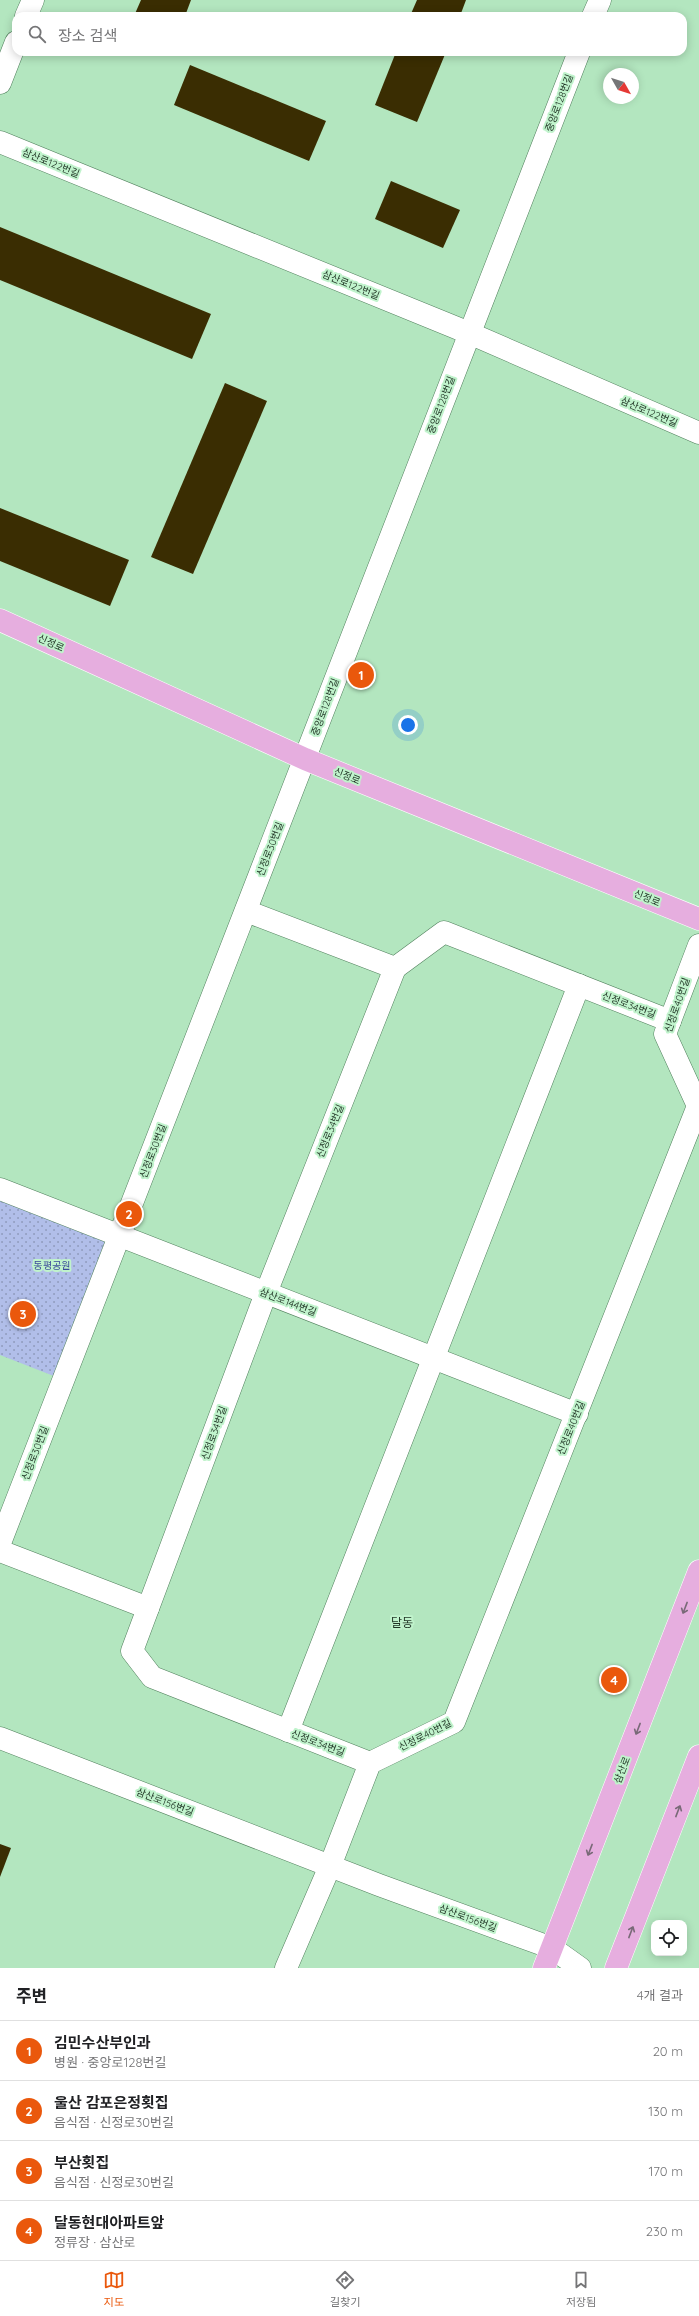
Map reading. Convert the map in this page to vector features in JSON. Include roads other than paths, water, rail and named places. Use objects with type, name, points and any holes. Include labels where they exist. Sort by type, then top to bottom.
[{"type":"main road","name":"신정로","points":[[0,620],[306,759],[699,920]]},
{"type":"main road","name":"삼산로","points":[[548,1958],[699,1571]]},
{"type":"main road","points":[[616,1968],[699,1756]]},
{"type":"street","points":[[28,12],[33,0]]},
{"type":"street","points":[[595,12],[600,0]]},
{"type":"street","points":[[0,82],[12,52]]},
{"type":"street","name":"중앙로128번길","points":[[306,759],[469,333],[577,56]]},
{"type":"street","name":"삼산로122번길","points":[[0,142],[469,333],[699,433]]},
{"type":"street","name":"신정로30번길","points":[[0,1543],[306,759]]},
{"type":"street","points":[[246,911],[395,968]]},
{"type":"street","name":"신정로34번길","points":[[370,1763],[152,1677],[132,1651],[266,1293],[395,968],[444,932],[670,1021]]},
{"type":"street","name":"신정로40번길","points":[[370,1763],[454,1722],[698,1106],[665,1034],[699,945]]},
{"type":"street","points":[[288,1731],[579,985]]},
{"type":"street","name":"삼산로144번길","points":[[0,1189],[576,1414]]},
{"type":"street","points":[[0,1551],[148,1608]]},
{"type":"street","name":"삼산로156번길","points":[[0,1738],[330,1866],[548,1958],[580,1968]]},
{"type":"street","points":[[286,1968],[330,1866],[370,1763]]},
{"type":"place","name":"김민수산부인과","points":[[361,675]]},
{"type":"place","name":"울산 감포은정횟집","points":[[129,1214]]},
{"type":"place","name":"부산횟집","points":[[23,1314]]},
{"type":"place","name":"달동현대아파트앞","points":[[614,1680]]},
{"type":"district","name":"달동","points":[[402,1622]]},
{"type":"park label","name":"동평공원","points":[[52,1265]]}]
